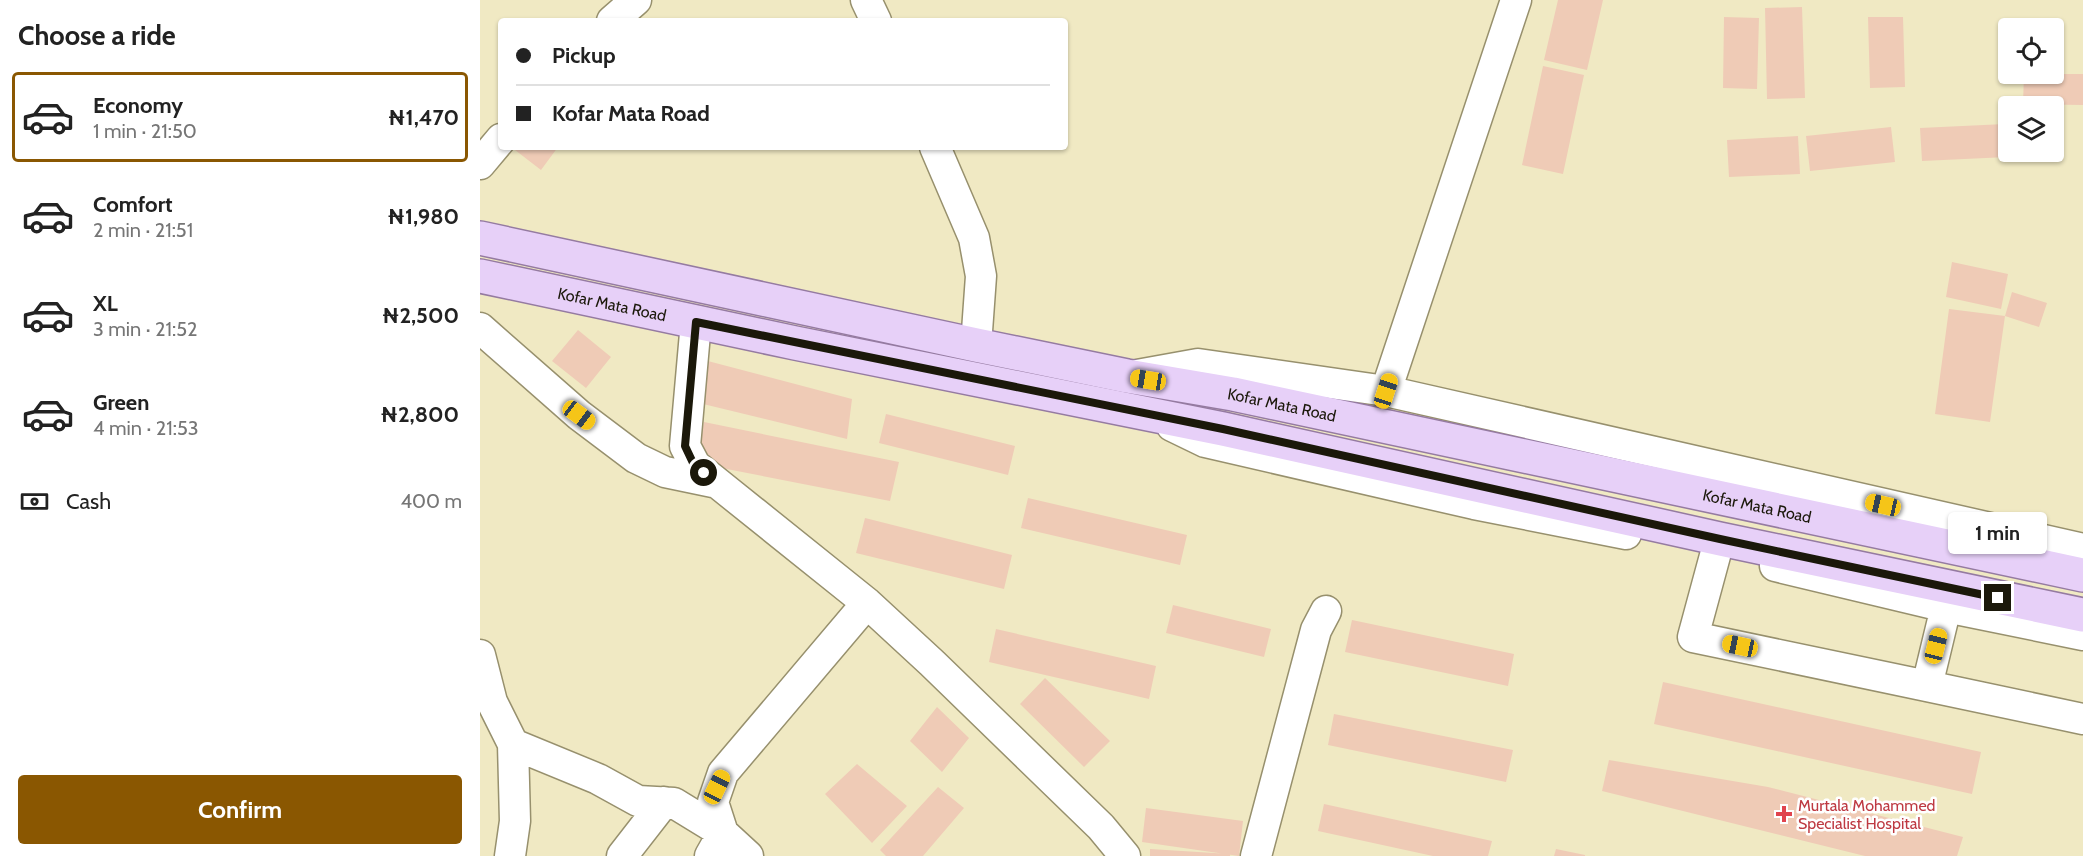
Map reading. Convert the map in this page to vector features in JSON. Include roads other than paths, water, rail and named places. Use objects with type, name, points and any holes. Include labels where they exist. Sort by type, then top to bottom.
[{"type":"main road","name":"Kofar Mata Road","points":[[480,238],[976,345],[1127,376],[1233,394],[2083,575]]},
{"type":"main road","name":"Kofar Mata Road","points":[[480,276],[795,343],[1145,412],[1720,539],[2083,615]]},
{"type":"main road","points":[[795,343],[804,308]]},
{"type":"street","points":[[615,18],[636,0]]},
{"type":"street","points":[[866,0],[875,18]]},
{"type":"street","points":[[1386,391],[1515,0]]},
{"type":"street","points":[[480,164],[498,143]]},
{"type":"street","points":[[936,150],[974,237],[981,276],[976,345]]},
{"type":"street","points":[[696,322],[685,446],[694,465],[867,603],[1084,811],[1125,856]]},
{"type":"street","points":[[480,328],[579,415],[636,458],[665,472],[713,482]]},
{"type":"street","points":[[1127,376],[1198,364],[1386,391],[2083,549]]},
{"type":"street","points":[[1145,412],[1205,442],[1474,504],[1716,552],[1946,607],[2083,635]]},
{"type":"street","points":[[1716,552],[1693,636],[2083,719]]},
{"type":"street","points":[[716,844],[713,802],[723,773],[867,603]]},
{"type":"street","points":[[1927,686],[1946,607]]},
{"type":"street","points":[[1256,856],[1316,630],[1326,611]]},
{"type":"street","points":[[480,655],[492,702],[513,744],[515,822],[510,856]]},
{"type":"street","points":[[513,744],[598,779],[638,801],[674,803],[716,844],[748,856]]},
{"type":"street","points":[[622,856],[664,802]]},
{"type":"place","name":"Murtala Mohammed Specialist Hospital","points":[[1784,814]]}]
